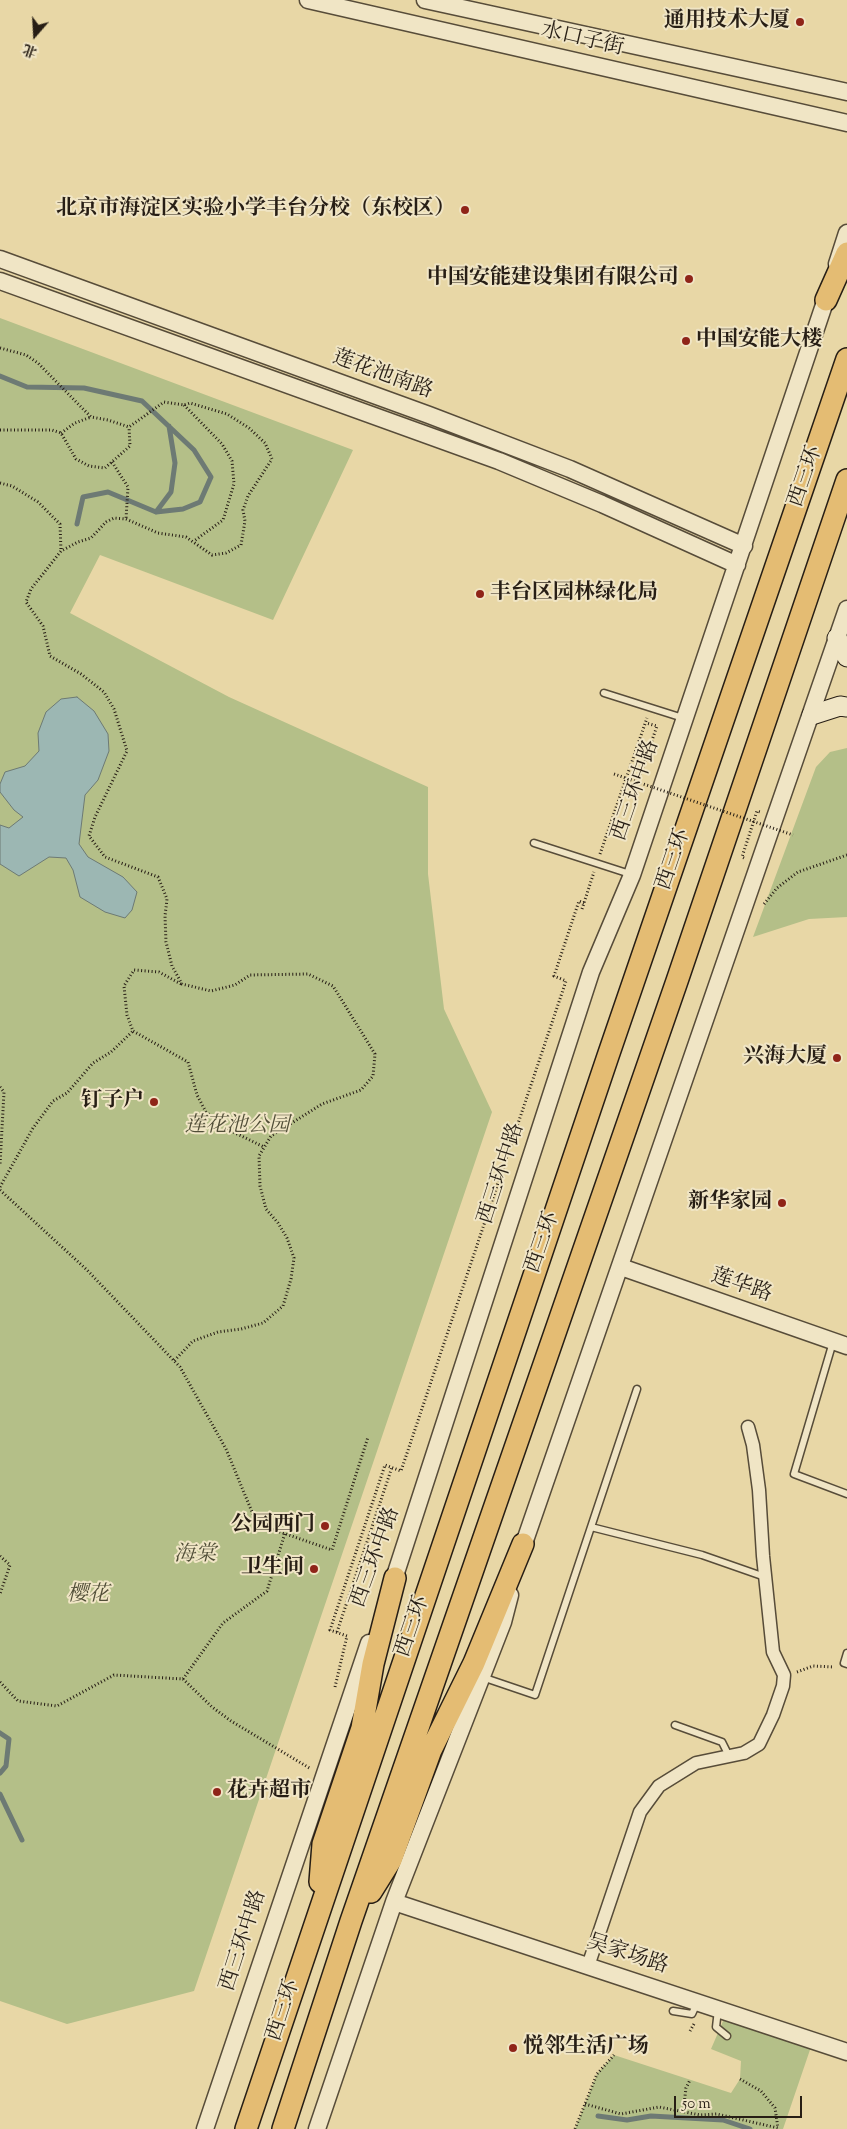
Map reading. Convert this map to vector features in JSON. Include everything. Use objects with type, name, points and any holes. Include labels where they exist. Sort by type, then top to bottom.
[{"type":"highway","points":[[826,300],[847,253]]},
{"type":"highway","name":"西三环","points":[[246,2129],[318,1912],[847,359]]},
{"type":"highway","name":"西三环","points":[[283,2129],[352,1921],[678,981],[847,480]]},
{"type":"highway","points":[[352,1921],[391,1860],[431,1750],[474,1663],[523,1544]]},
{"type":"highway","points":[[318,1912],[323,1844],[362,1728],[373,1664],[395,1578]]},
{"type":"main road","points":[[837,638],[847,657]]},
{"type":"main road","points":[[812,715],[840,706],[847,708]]},
{"type":"street","name":"水口子街","points":[[308,0],[847,123]]},
{"type":"street","name":"水口子街","points":[[425,0],[847,92]]},
{"type":"street","name":"西三环中路","points":[[205,2129],[283,1893],[380,1611],[395,1578],[591,972],[632,875],[744,546],[847,233]]},
{"type":"street","name":"莲花池南路","points":[[0,259],[429,415],[570,469],[744,546]]},
{"type":"street","name":"莲花池南路","points":[[0,281],[499,461],[594,500],[737,565]]},
{"type":"street","points":[[317,2129],[394,1902],[503,1622],[523,1544],[621,1268],[847,609]]},
{"type":"street","name":"莲华路","points":[[621,1268],[840,1344]]},
{"type":"street","points":[[588,1966],[640,1812],[659,1786],[696,1763],[744,1753],[759,1744],[773,1715],[784,1675],[773,1652],[765,1577],[759,1490],[753,1445],[748,1428]]},
{"type":"street","name":"吴家场路","points":[[394,1902],[719,2008],[847,2052]]},
{"type":"lane","points":[[604,693],[684,718]]},
{"type":"lane","points":[[534,843],[632,875]]},
{"type":"lane","points":[[840,1344],[794,1474],[847,1494]]},
{"type":"lane","points":[[482,1677],[535,1695],[637,1389]]},
{"type":"lane","points":[[590,1527],[702,1555],[765,1577]]},
{"type":"lane","points":[[845,1664],[847,1653]]},
{"type":"lane","points":[[675,1725],[722,1742],[730,1756]]},
{"type":"lane","points":[[673,2011],[692,2014],[698,2002]]},
{"type":"lane","points":[[719,2008],[716,2027],[727,2036]]},
{"type":"path","points":[[0,348],[26,355],[59,383],[91,418]]},
{"type":"path","points":[[129,427],[164,402],[184,405],[190,403],[226,414],[249,428],[265,443],[272,458],[248,496],[243,510],[245,521],[241,545],[226,553],[212,555],[186,537],[158,533],[126,519],[114,518],[106,522],[91,538],[61,551],[31,589],[26,602],[43,626],[50,656],[81,674],[104,692],[122,730],[128,751],[95,817],[89,836],[106,857],[158,877],[168,899],[165,916],[166,942],[172,966],[182,984]]},
{"type":"path","points":[[184,405],[222,444],[232,461],[234,484],[223,520],[194,541]]},
{"type":"path","points":[[61,433],[75,422],[91,418],[108,420],[129,427]]},
{"type":"path","points":[[0,430],[52,430],[61,433],[76,459],[89,466],[105,468],[130,446],[129,427]]},
{"type":"path","points":[[112,462],[128,487],[126,519]]},
{"type":"path","points":[[0,483],[12,486],[38,502],[60,524],[61,551]]},
{"type":"path","points":[[582,909],[650,708]]},
{"type":"path","points":[[638,782],[657,726],[646,723]]},
{"type":"path","points":[[614,774],[793,834]]},
{"type":"path","points":[[764,904],[777,888],[798,872],[847,855]]},
{"type":"path","points":[[334,1694],[347,1636],[330,1630],[385,1465],[401,1471],[566,981],[554,976],[579,901],[584,903]]},
{"type":"path","points":[[174,1361],[193,1342],[218,1332],[263,1323],[283,1306],[291,1279],[294,1258],[287,1238],[266,1209],[260,1186],[259,1156],[271,1136],[322,1104],[361,1090],[373,1076],[374,1054],[333,986],[308,974],[250,975],[235,985],[211,991],[182,984],[159,972],[134,970],[124,986],[127,1015],[133,1031],[188,1062],[197,1095],[206,1112],[225,1128],[264,1147]]},
{"type":"path","points":[[133,1031],[111,1052],[93,1063],[67,1093],[53,1101],[33,1128],[0,1188],[87,1270],[180,1367],[226,1448],[257,1524],[332,1550],[368,1437]]},
{"type":"path","points":[[0,1087],[4,1092],[0,1165]]},
{"type":"path","points":[[337,1632],[392,1467]]},
{"type":"path","points":[[183,1679],[223,1624],[267,1591],[285,1533]]},
{"type":"path","points":[[0,1556],[10,1565],[0,1594]]},
{"type":"path","points":[[784,1675],[813,1666],[830,1668],[845,1664]]},
{"type":"path","points":[[0,1682],[18,1701],[57,1706],[114,1675],[183,1679],[212,1707],[315,1772]]},
{"type":"path","points":[[576,2129],[597,2074],[614,2054]]},
{"type":"path","points":[[585,2104],[620,2114],[659,2107],[683,2113],[717,2114],[778,2129],[775,2108],[761,2091],[740,2079]]},
{"type":"path","points":[[683,2113],[686,2088],[690,2080]]},
{"type":"green space","name":"莲花池公园","points":[[0,318],[353,450],[273,620],[100,555],[70,613],[229,697],[428,787],[428,874],[444,1009],[492,1112],[194,1991],[67,2024],[0,2001]]},
{"type":"green space","points":[[847,748],[847,917],[809,919],[753,937],[816,767],[830,752]]},
{"type":"green space","points":[[727,2012],[813,2041],[783,2129],[575,2129],[597,2074],[614,2055],[731,2093],[740,2079],[741,2061],[711,2049]]},
{"type":"water","points":[[77,697],[94,711],[108,734],[109,751],[98,780],[85,795],[79,844],[88,857],[123,877],[137,892],[132,910],[125,918],[105,912],[80,897],[73,870],[66,858],[49,857],[19,876],[0,864],[0,825],[9,828],[23,817],[14,810],[0,792],[0,784],[5,772],[25,766],[39,751],[38,733],[46,712],[61,699]]},
{"type":"waterway","points":[[0,376],[27,387],[84,388],[142,401],[194,450],[211,477],[200,502],[183,509],[156,512],[108,492],[83,497],[77,524]]},
{"type":"waterway","points":[[156,512],[171,492],[175,463],[169,426]]},
{"type":"waterway","points":[[0,1733],[9,1739],[6,1766],[0,1773]]},
{"type":"waterway","points":[[0,1794],[22,1840]]},
{"type":"waterway","points":[[598,2116],[627,2120],[651,2116],[723,2120],[750,2129]]},
{"type":"place","name":"通用技术大厦","points":[[800,22]]},
{"type":"place","name":"北京市海淀区实验小学丰台分校（东校区）","points":[[465,210]]},
{"type":"place","name":"中国安能建设集团有限公司","points":[[689,279]]},
{"type":"place","name":"中国安能大楼","points":[[686,341]]},
{"type":"place","name":"丰台区园林绿化局","points":[[480,594]]},
{"type":"place","name":"兴海大厦","points":[[837,1058]]},
{"type":"place","name":"钉子户","points":[[154,1102]]},
{"type":"place","name":"新华家园","points":[[782,1203]]},
{"type":"place","name":"公园西门","points":[[325,1526]]},
{"type":"place","name":"卫生间","points":[[314,1569]]},
{"type":"place","name":"花卉超市","points":[[217,1792]]},
{"type":"place","name":"悦邻生活广场","points":[[513,2048]]},
{"type":"park label","name":"海棠","points":[[195,1556]]},
{"type":"park label","name":"樱花","points":[[88,1596]]}]
